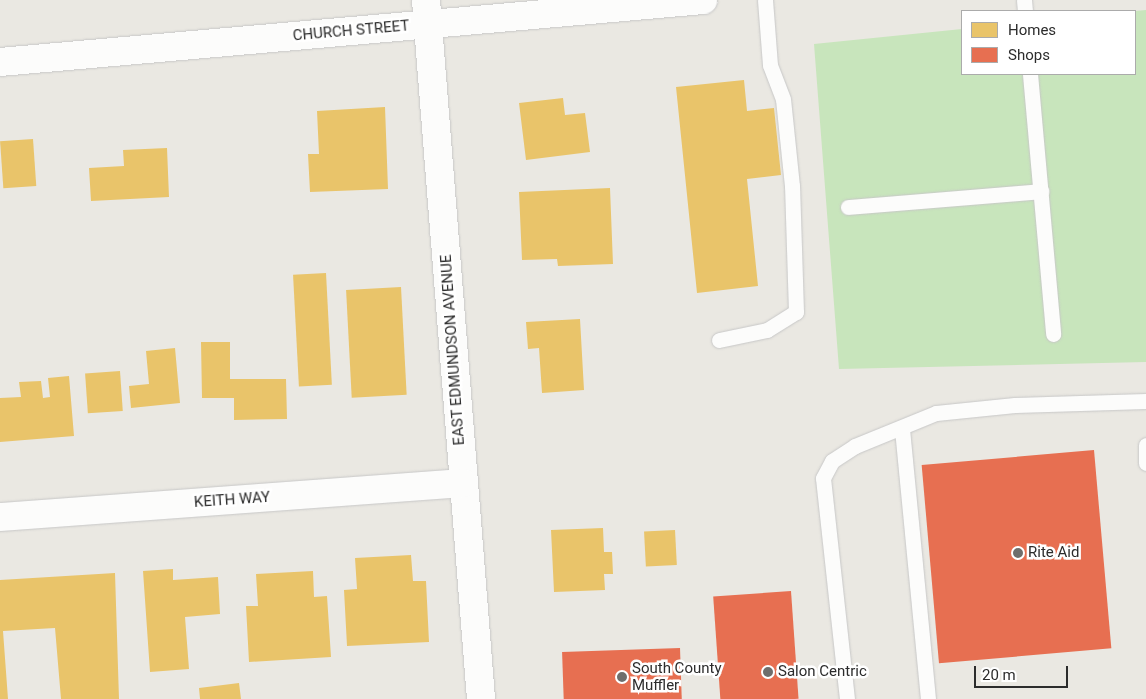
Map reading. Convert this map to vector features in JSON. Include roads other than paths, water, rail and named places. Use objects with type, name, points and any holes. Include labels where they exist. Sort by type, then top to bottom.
[{"type":"street","name":"CHURCH STREET","points":[[0,62],[427,12],[702,0]]},
{"type":"street","name":"EAST EDMUNDSON AVENUE","points":[[427,12],[480,699]]},
{"type":"street","name":"KEITH WAY","points":[[0,517],[464,483]]},
{"type":"lane","points":[[719,340],[767,330],[796,312],[792,186],[782,99],[770,65],[765,0]]},
{"type":"lane","points":[[1030,75],[1053,334]]},
{"type":"lane","points":[[848,208],[1041,192]]},
{"type":"lane","points":[[847,699],[823,478],[832,461],[855,446],[902,429],[936,413],[1015,405],[1146,401]]},
{"type":"lane","points":[[902,429],[928,699]]},
{"type":"lane","points":[[1146,445],[1146,463]]},
{"type":"place","name":"Rite Aid","points":[[1018,553]]},
{"type":"place","name":"Salon Centric","points":[[768,672]]},
{"type":"place","name":"South County Muffler","points":[[622,677]]}]
